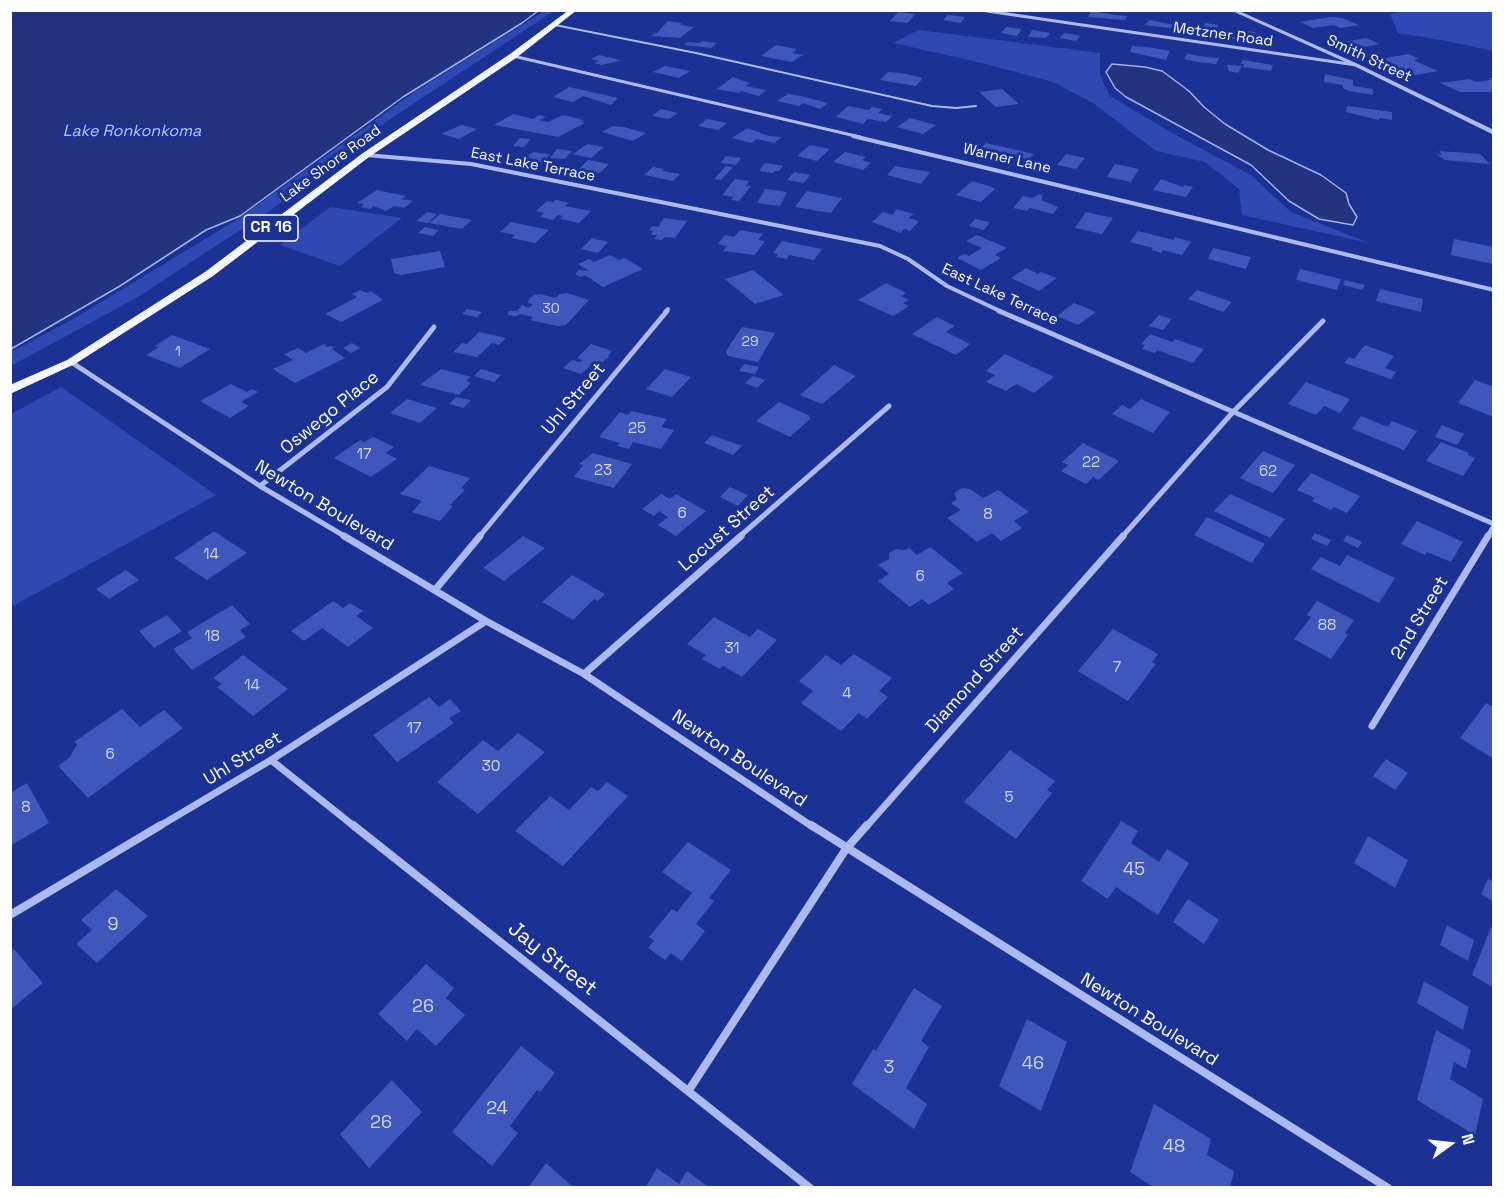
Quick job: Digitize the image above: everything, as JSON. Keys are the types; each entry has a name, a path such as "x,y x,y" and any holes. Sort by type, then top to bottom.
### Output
{"main road":[{"name":"Lake Shore Road","path":"10,390 71,362 209,274 366,155 513,56 574,10"}],"street":[{"name":"Metzner Road","path":"980,10 1356,65"},
{"name":"Smith Street","path":"1232,10 1356,65 1494,133"},
{"name":"Warner Lane","path":"513,56 1088,190 1494,290"},
{"name":"East Lake Terrace","path":"366,155 471,164 880,246 908,259 947,286 974,300 1494,525"},
{"name":"Uhl Street","path":"435,590 668,309"},
{"name":"Diamond Street","path":"689,1090 846,849 1233,412 1323,321"},
{"name":"Oswego Place","path":"260,486 387,387 434,327"},
{"name":"Newton Boulevard","path":"71,362 260,486 486,621 584,674 846,849 1388,1188"},
{"name":"Locust Street","path":"584,674 889,406"},
{"name":"2nd Street","path":"1372,726 1494,525"},
{"name":"Uhl Street","path":"10,915 272,760 486,621"},
{"name":"Jay Street","path":"272,760 810,1188"}],"lane":[{"path":"555,25 696,53 932,106 956,108 976,106"}],"shaded area":[{"path":"546,10 554,11 386,122 271,210 138,297 11,366 11,352 73,319 238,219 416,91"},
{"path":"1406,11 1493,11 1493,51 1398,33 1390,14"},
{"path":"918,30 1100,53 1100,75 1110,96 1174,134 1251,175 1291,212 1369,243 1242,215 1239,189 1205,162 1156,151 1093,103 1053,82 893,43"},
{"path":"330,207 402,218 340,266 280,245"},
{"path":"61,387 216,495 11,607 11,414"}],"water":[{"name":"Lake Ronkonkoma","path":"11,10 538,11 403,97 240,216 206,230 120,286 11,349"},
{"path":"1112,64 1162,71 1189,91 1225,124 1268,150 1321,175 1346,193 1349,204 1357,217 1353,225 1319,219 1289,201 1251,165 1126,97 1115,88 1106,72"}],"building":[{"path":"1091,11 1127,16 1125,20 1088,17"},
{"path":"898,12 915,14 908,23 890,21"},
{"path":"948,15 965,17 961,23 943,20"},
{"path":"1330,17 1342,18 1359,25 1313,28 1300,22"},
{"path":"1150,20 1174,25 1176,21 1190,26 1188,30 1144,25"},
{"path":"668,21 694,27 680,38 650,36 657,33"},
{"path":"1205,23 1218,25 1215,34 1195,32 1198,25 1204,26"},
{"path":"1006,27 1022,29 1017,36 1001,33"},
{"path":"1032,30 1050,33 1046,38 1028,37"},
{"path":"1235,31 1255,32 1259,35 1258,41 1232,39"},
{"path":"1064,33 1080,36 1076,41 1060,38"},
{"path":"1366,38 1380,44 1358,48 1344,42"},
{"path":"688,42 717,43 711,48 684,45"},
{"path":"776,45 797,49 792,53 803,55 792,62 761,56"},
{"path":"1132,46 1170,51 1166,60 1130,52"},
{"path":"1187,54 1219,58 1216,64 1197,62 1184,59"},
{"path":"1409,54 1419,59 1413,60 1438,71 1415,75 1380,59"},
{"path":"599,55 620,60 602,65 594,63 599,61 591,59"},
{"path":"1243,60 1273,65 1271,71 1243,67 1244,64 1241,64"},
{"path":"1227,65 1242,66 1238,73 1229,71"},
{"path":"665,66 690,71 679,78 653,72"},
{"path":"888,72 923,78 916,86 880,80"},
{"path":"1325,74 1353,80 1353,86 1373,89 1373,95 1349,91 1343,88 1343,85 1324,82"},
{"path":"733,77 750,83 745,86 766,90 759,96 741,91 739,93 717,89"},
{"path":"1489,78 1494,78 1494,92 1460,92 1440,83 1470,79 1475,82 1491,80"},
{"path":"569,87 618,98 611,105 583,96 573,102 553,97"},
{"path":"1002,89 1019,104 996,107 979,92"},
{"path":"788,94 828,103 820,109 803,103 799,106 777,101"},
{"path":"848,106 869,110 872,107 882,109 878,113 892,116 886,122 868,119 863,124 836,117"},
{"path":"1347,106 1392,112 1392,120 1379,118 1379,120 1346,112"},
{"path":"661,109 678,113 669,119 652,116"},
{"path":"513,114 533,119 539,115 546,117 539,120 548,122 563,115 584,120 581,122 585,123 558,137 494,125"},
{"path":"910,118 936,125 923,134 897,127"},
{"path":"707,119 727,123 718,130 698,126"},
{"path":"461,125 477,129 459,139 441,134"},
{"path":"613,126 646,133 633,141 602,132"},
{"path":"747,128 769,136 782,137 774,143 757,139 751,143 732,138"},
{"path":"520,138 531,139 524,147 513,146"},
{"path":"986,143 1034,154 1028,160 1004,152 991,154 980,149"},
{"path":"587,144 604,147 591,158 573,154"},
{"path":"810,145 830,149 817,161 797,156"},
{"path":"557,149 572,151 565,159 550,158"},
{"path":"1439,151 1480,154 1490,164 1445,160 1436,154 1442,155"},
{"path":"533,152 550,155 539,164 521,161"},
{"path":"845,152 866,157 862,160 871,163 863,170 833,162"},
{"path":"1066,154 1085,158 1076,169 1057,165"},
{"path":"726,156 741,158 736,165 721,163"},
{"path":"588,160 609,164 600,173 578,170"},
{"path":"765,163 783,166 779,171 773,173 759,171"},
{"path":"1115,164 1139,169 1131,182 1107,177"},
{"path":"726,166 733,167 721,180 714,179"},
{"path":"895,166 930,172 921,184 887,175"},
{"path":"653,167 680,174 673,181 644,175"},
{"path":"794,172 810,175 804,183 787,180"},
{"path":"735,179 749,181 746,186 751,186 739,201 731,200 734,197 722,195"},
{"path":"1161,179 1183,187 1184,185 1193,187 1186,197 1153,190"},
{"path":"972,181 995,189 981,202 956,195"},
{"path":"765,189 787,192 780,206 757,203"},
{"path":"377,190 406,196 401,199 413,201 404,208 394,206 386,211 374,206 370,209 361,207 364,204 357,203"},
{"path":"807,191 842,198 831,213 795,207"},
{"path":"1043,195 1041,200 1058,207 1053,214 1030,208 1027,211 1013,208 1023,196 1032,198"},
{"path":"556,200 569,203 565,206 591,211 579,223 561,219 563,216 558,215 553,220 540,217 544,213 536,211 547,201"},
{"path":"896,209 914,214 908,218 919,221 910,231 904,229 901,233 872,222 883,212 893,215"},
{"path":"427,212 437,214 428,223 416,221"},
{"path":"1086,212 1113,218 1102,234 1075,228"},
{"path":"440,214 472,220 462,229 429,223"},
{"path":"664,218 687,221 675,238 654,239 657,235 651,235 653,231 649,230 652,226 658,227"},
{"path":"975,219 990,222 984,230 969,226"},
{"path":"511,222 549,230 535,243 511,238 515,235 500,232"},
{"path":"425,227 439,230 433,236 418,233"},
{"path":"740,230 763,234 758,240 765,241 755,255 723,251 727,246 718,244 725,235 734,237"},
{"path":"1138,231 1191,242 1182,255 1163,250 1161,253 1151,250 1153,248 1130,242"},
{"path":"977,235 1007,248 995,255 1001,258 981,270 957,258 964,254 969,256 982,248 966,241"},
{"path":"592,238 608,242 598,253 581,249"},
{"path":"1454,239 1494,247 1493,264 1451,255"},
{"path":"782,241 822,249 814,260 789,255 786,259 776,257 778,254 773,253"},
{"path":"1213,248 1251,257 1246,269 1208,259"},
{"path":"440,251 445,267 401,275 394,273 391,259"},
{"path":"610,255 619,260 625,258 643,269 603,287 585,275 581,277 575,274 579,270 589,271 578,264 589,259 594,262"},
{"path":"1026,268 1038,274 1041,272 1057,278 1039,291 1011,278"},
{"path":"1300,269 1341,279 1337,290 1296,280"},
{"path":"753,270 784,295 755,304 725,279"},
{"path":"1345,280 1365,285 1362,290 1343,285"},
{"path":"886,283 906,293 901,296 909,300 903,303 909,306 893,316 858,300"},
{"path":"1380,289 1423,299 1421,312 1376,301"},
{"path":"360,290 367,293 371,291 383,300 341,322 325,314 357,297 352,294"},
{"path":"1197,290 1232,302 1223,312 1188,299"},
{"path":"567,293 589,300 566,325 557,326 530,320 533,317 520,314 507,315 509,311 517,311 522,305 529,308 533,304 528,303 529,299 534,295 540,294 555,298"},
{"path":"1074,303 1096,312 1078,325 1057,316"},
{"path":"467,309 482,312 477,317 462,314"},
{"path":"1159,315 1172,319 1163,330 1149,326"},
{"path":"937,317 955,326 946,332 970,344 956,355 912,334"},
{"path":"742,327 775,333 758,362 728,356 726,351"},
{"path":"479,332 506,338 499,345 492,343 477,357 453,352 462,343 467,344"},
{"path":"1150,334 1172,342 1175,339 1204,349 1193,363 1157,350 1155,353 1142,349 1145,345 1141,344"},
{"path":"172,335 210,349 180,368 146,355"},
{"path":"352,343 360,348 351,353 343,348"},
{"path":"324,344 334,348 332,349 345,358 295,383 273,369 293,360 284,354 298,348 306,353"},
{"path":"591,344 612,351 608,356 610,357 599,364 594,363 581,374 563,368 572,360 580,362 583,360 577,358"},
{"path":"1365,345 1394,356 1385,368 1396,372 1391,379 1344,363 1349,357 1354,359"},
{"path":"1005,354 1054,377 1034,393 1016,384 1006,391 986,382 995,375 986,371"},
{"path":"744,364 759,367 755,374 739,371"},
{"path":"834,365 856,376 822,404 800,395"},
{"path":"441,369 471,377 466,381 471,383 459,395 420,385"},
{"path":"481,369 501,375 494,382 474,376"},
{"path":"665,369 691,377 672,397 646,389"},
{"path":"753,376 765,380 757,388 745,383"},
{"path":"1475,380 1494,387 1494,417 1458,403"},
{"path":"1306,382 1350,399 1340,413 1324,406 1316,415 1288,404"},
{"path":"231,384 247,392 252,389 258,392 241,402 249,406 230,418 200,401"},
{"path":"456,397 471,400 464,408 449,404"},
{"path":"407,399 437,408 420,423 390,413"},
{"path":"1141,399 1170,412 1153,433 1112,414 1122,405 1130,409"},
{"path":"779,402 811,418 790,437 756,421"},
{"path":"631,411 667,419 661,427 674,430 661,449 633,442 629,449 617,446 620,443 599,437 620,412 628,415"},
{"path":"1361,416 1388,427 1392,421 1417,431 1404,450 1352,429"},
{"path":"1442,425 1464,434 1457,445 1435,437"},
{"path":"712,435 742,446 733,455 704,443"},
{"path":"373,437 394,447 386,453 397,459 371,477 334,458 360,440 364,442"},
{"path":"1441,442 1469,453 1468,455 1475,458 1463,476 1426,461"},
{"path":"1083,443 1119,461 1099,480 1093,477 1086,484 1061,471 1068,465 1062,462"},
{"path":"1263,451 1295,465 1273,493 1240,478"},
{"path":"593,453 632,464 614,488 574,477 583,465 579,464"},
{"path":"429,466 470,478 461,488 465,490 450,505 453,506 440,521 412,512 422,501 400,494"},
{"path":"1311,473 1360,496 1347,513 1334,507 1331,510 1312,501 1315,498 1297,490"},
{"path":"730,487 748,495 738,506 720,497"},
{"path":"962,488 970,489 983,498 998,490 1029,512 1014,521 1022,528 1001,541 992,533 977,542 947,518 961,510 951,503 957,499 954,493"},
{"path":"661,494 670,499 676,494 706,511 676,536 658,525 668,517 659,511 654,516 642,509"},
{"path":"1230,494 1285,519 1270,538 1214,511"},
{"path":"1207,517 1265,544 1252,563 1194,535"},
{"path":"1417,521 1463,542 1451,562 1427,552 1425,555 1401,544"},
{"path":"214,531 247,553 207,580 174,558"},
{"path":"1315,533 1331,540 1327,546 1311,539"},
{"path":"1347,535 1362,542 1358,548 1343,541"},
{"path":"523,536 545,548 504,581 483,568"},
{"path":"930,547 963,573 947,583 954,589 929,605 922,599 910,607 878,581 889,574 878,565 889,559 889,553 896,549 909,548 917,555"},
{"path":"1347,555 1395,578 1379,603 1311,569 1321,557 1340,566"},
{"path":"126,570 139,580 109,599 96,589"},
{"path":"572,575 605,594 598,601 594,599 573,620 542,602"},
{"path":"333,601 343,608 350,603 363,611 356,616 373,628 348,647 322,628 304,641 291,631"},
{"path":"1317,601 1354,620 1345,633 1348,635 1331,659 1294,639 1311,617 1307,615"},
{"path":"232,605 250,624 240,630 246,637 192,670 173,649 192,638 187,632"},
{"path":"167,615 182,631 154,648 139,631"},
{"path":"714,617 750,637 758,629 777,640 742,677 723,666 720,669 702,659 706,655 687,644"},
{"path":"1113,629 1158,654 1152,662 1156,664 1128,701 1078,671"},
{"path":"854,654 892,678 879,691 888,697 867,719 859,713 841,731 801,703 813,691 799,681 826,655 841,665"},
{"path":"243,655 288,689 253,716 217,687 222,684 213,678"},
{"path":"429,697 439,707 450,699 461,711 449,718 454,723 397,762 373,735"},
{"path":"1486,703 1494,707 1494,759 1460,738"},
{"path":"122,709 140,727 164,710 183,728 88,798 58,766 70,757 77,744 74,742"},
{"path":"518,733 545,752 478,814 437,782 483,740 498,751"},
{"path":"1010,750 1055,781 1047,790 1052,793 1016,839 964,802"},
{"path":"1386,759 1408,773 1395,790 1373,776"},
{"path":"607,782 628,796 563,866 515,831 550,796 569,810 591,787 598,791"},
{"path":"27,783 49,823 10,846 10,793"},
{"path":"1121,821 1138,831 1131,843 1159,862 1167,849 1189,863 1158,915 1116,887 1108,899 1081,881"},
{"path":"1368,836 1408,860 1395,888 1354,863"},
{"path":"688,842 731,870 709,898 714,901 696,924 705,931 682,961 671,953 665,960 648,948 654,941 649,937 672,909 677,912 692,893 662,872"},
{"path":"1488,879 1494,882 1494,902 1481,894"},
{"path":"116,889 148,916 97,963 76,944 92,930 81,920"},
{"path":"1188,899 1219,920 1204,944 1173,922"},
{"path":"1447,925 1474,940 1468,961 1440,945"},
{"path":"1491,927 1494,929 1494,988 1472,975"},
{"path":"14,949 43,983 10,1010 10,951"},
{"path":"426,964 454,988 446,998 465,1015 436,1046 417,1029 407,1041 378,1014"},
{"path":"1424,981 1469,1007 1463,1030 1417,1003"},
{"path":"914,988 942,1006 921,1041 929,1047 906,1088 927,1104 914,1129 852,1084 873,1049 876,1051"},
{"path":"1027,1019 1067,1042 1041,1111 999,1086"},
{"path":"1436,1030 1471,1050 1466,1069 1454,1062 1450,1079 1483,1099 1475,1135 1417,1100"},
{"path":"521,1046 555,1073 540,1092 537,1090 510,1126 518,1133 492,1166 452,1132"},
{"path":"392,1080 422,1112 369,1168 340,1134"},
{"path":"1154,1104 1211,1139 1207,1155 1234,1171 1230,1188 1155,1188 1130,1172"},
{"path":"546,1163 574,1188 528,1188"},
{"path":"657,1168 679,1184 687,1171 710,1188 645,1188"}]}
